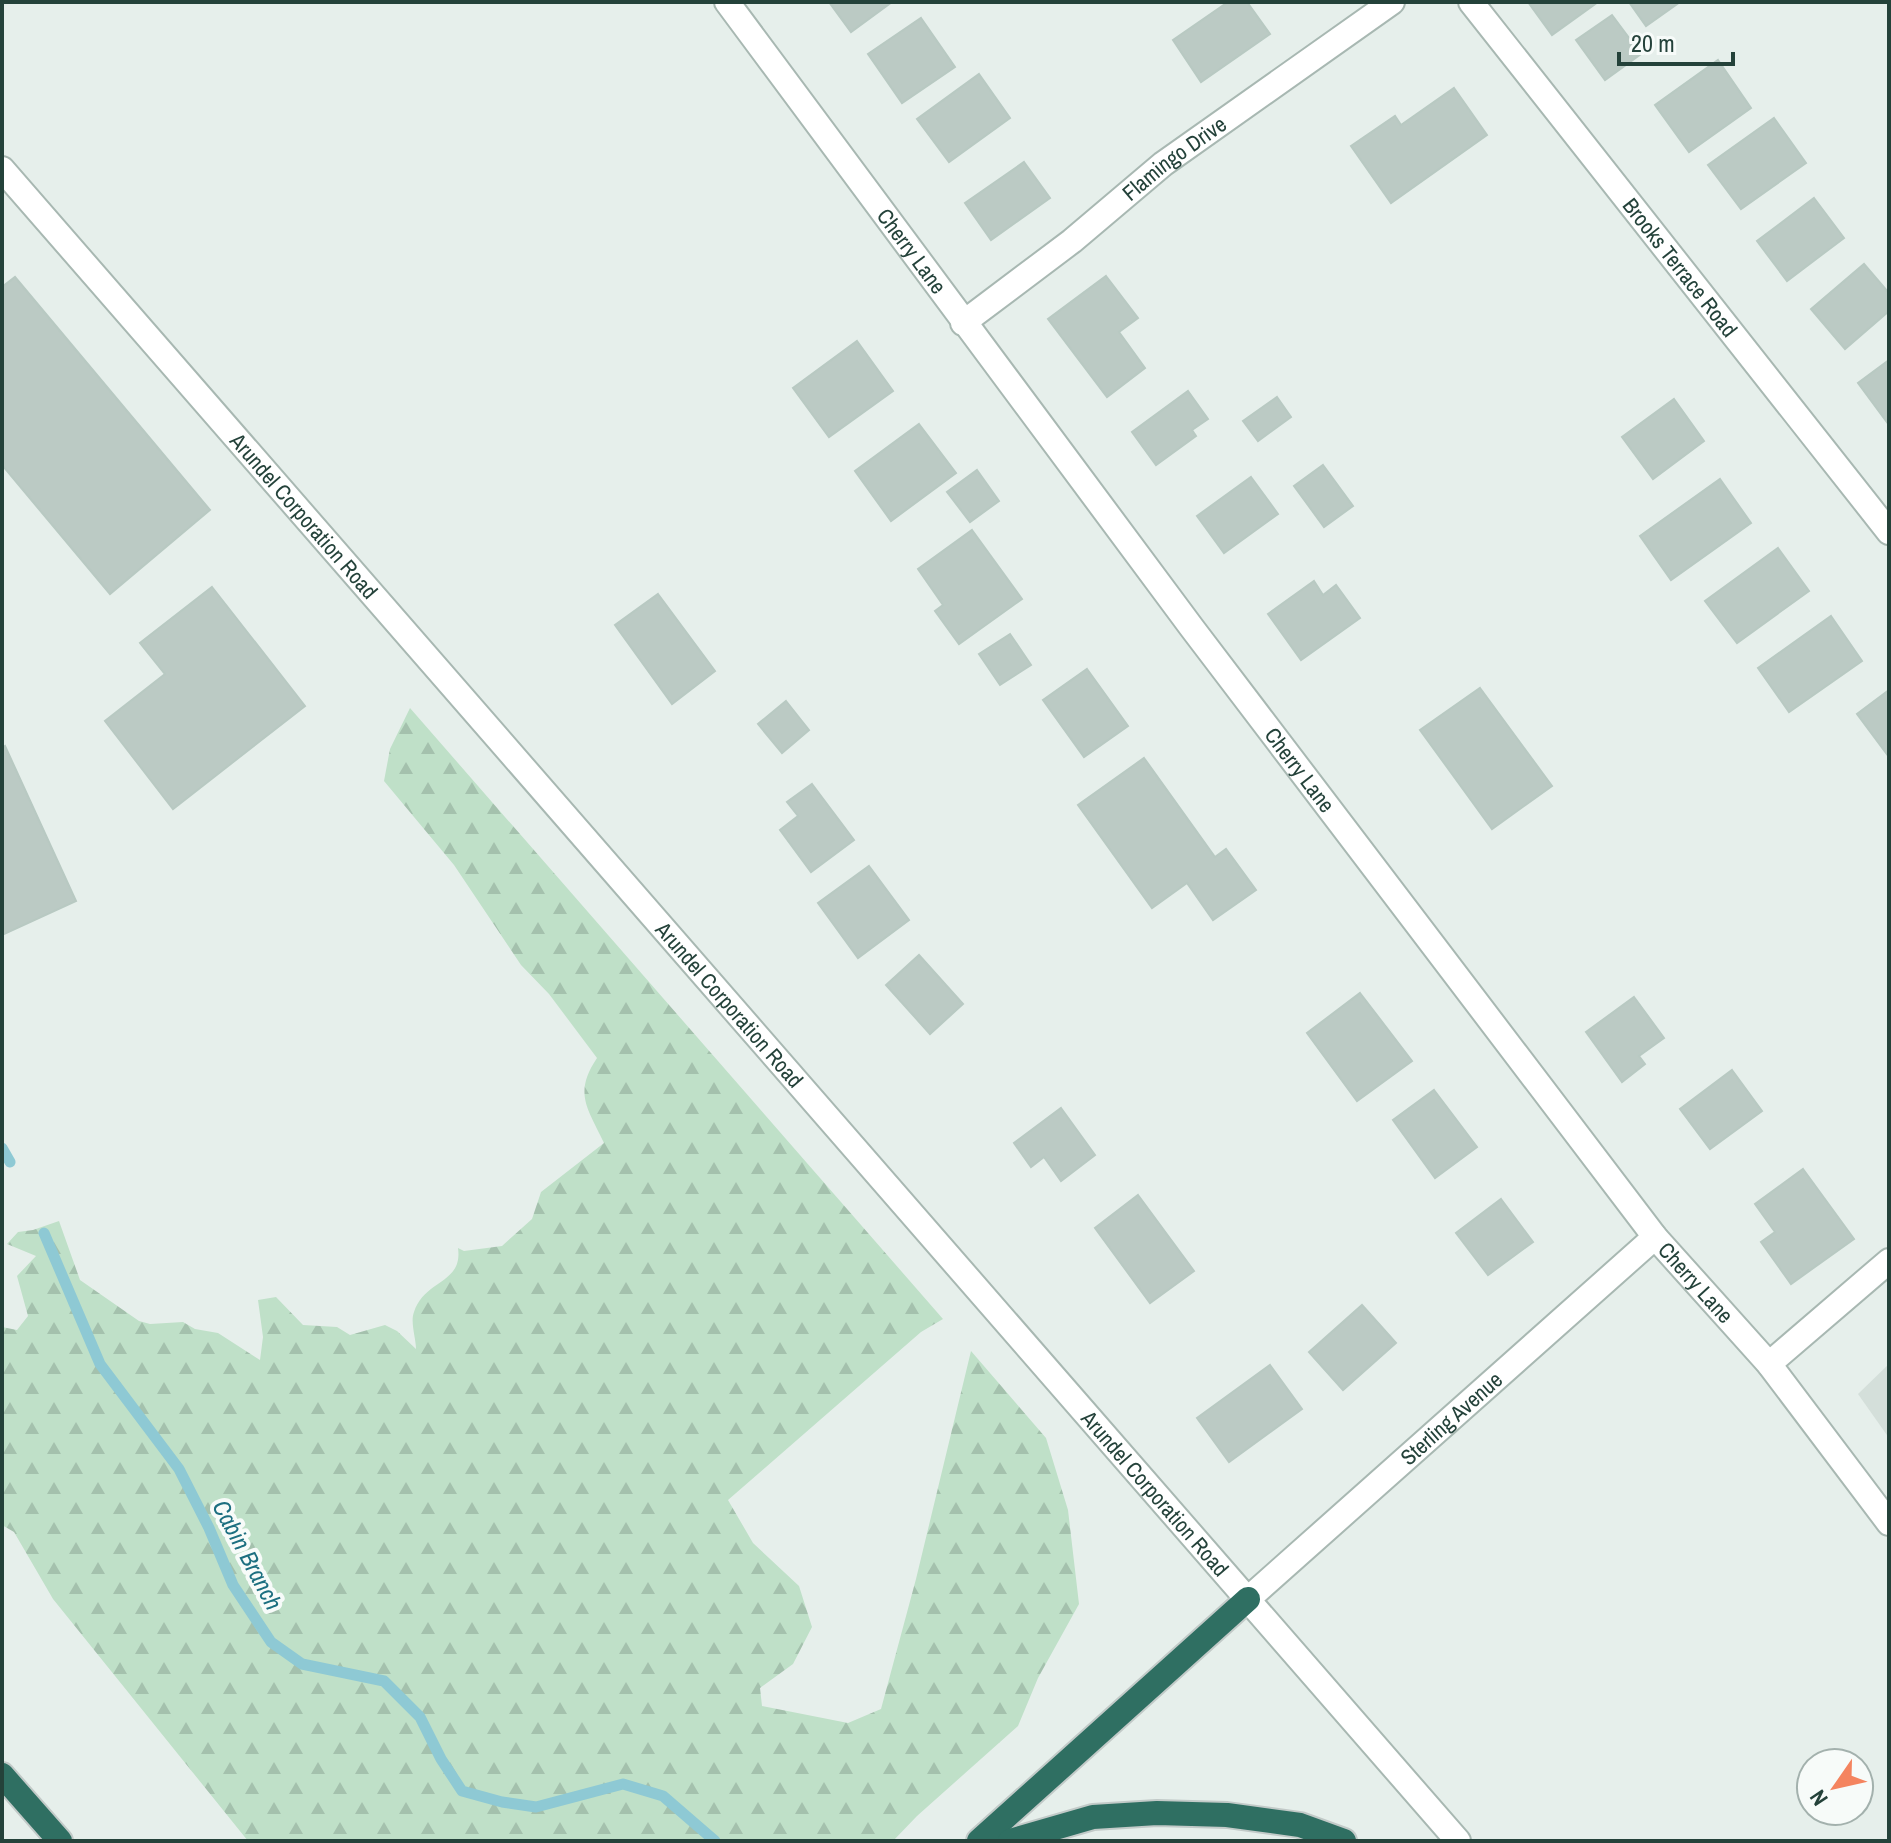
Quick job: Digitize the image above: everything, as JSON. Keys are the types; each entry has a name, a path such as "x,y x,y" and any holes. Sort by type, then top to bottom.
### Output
{"highway":[{"path":"979,1841 1248,1599"},
{"path":"2,1775 60,1841"},
{"path":"1010,1841 1093,1817 1157,1813 1227,1815 1300,1825 1344,1841"}],"street":[{"name":"Cherry Lane","path":"727,2 963,323 1655,1237 1769,1364 1889,1523"},
{"name":"Flamingo Drive","path":"963,323 1072,241 1163,164 1392,2"},
{"name":"Brooks Terrace Road","path":"1471,2 1889,532"},
{"name":"Arundel Corporation Road","path":"2,169 1458,1841"},
{"name":"Sterling Avenue","path":"1248,1599 1655,1237"},
{"path":"1769,1364 1889,1261"}],"shaded area":[{"path":"1889,1364 1889,1438 1858,1394"}],"green space":[{"path":"410,708 943,1319 921,1332 728,1500 753,1543 799,1586 812,1627 793,1664 760,1688 762,1706 848,1723 881,1709 971,1351 1046,1438 1068,1510 1079,1604 1038,1678 1018,1726 893,1841 248,1841 53,1599 14,1532 2,1525 2,1327 17,1330 28,1316 17,1276 36,1256 7,1244 18,1232 59,1221 80,1280 139,1321 150,1324 183,1322 195,1329 218,1333 260,1360 263,1337 258,1300 276,1297 303,1325 337,1327 350,1335 385,1325 397,1331 416,1349 414,1312 426,1293 455,1269 458,1248 464,1251 502,1246 532,1219 541,1192 604,1143 588,1110 584,1091 597,1058 549,994 521,965 454,865 384,781 390,749"}],"building":[{"path":"829,2 892,2 851,32"},
{"path":"1228,2 1247,2 1270,34 1201,82 1173,40"},
{"path":"1528,2 1598,2 1552,35"},
{"path":"1629,2 1680,2 1646,26"},
{"path":"1612,15 1641,54 1605,80 1576,40"},
{"path":"921,18 955,67 902,103 868,54"},
{"path":"1718,60 1751,108 1689,152 1655,105"},
{"path":"979,74 1010,118 949,162 917,119"},
{"path":"1454,88 1487,135 1391,203 1351,146 1395,116 1401,125"},
{"path":"1774,118 1806,163 1741,209 1708,165"},
{"path":"1024,162 1050,198 991,240 965,203"},
{"path":"1814,198 1844,238 1787,281 1757,241"},
{"path":"1864,264 1889,293 1889,311 1845,349 1811,309"},
{"path":"1106,276 1138,318 1119,332 1145,368 1107,397 1048,319"},
{"path":"15,277 210,510 110,594 2,465 2,287"},
{"path":"857,341 893,391 829,437 793,388"},
{"path":"1889,360 1889,425 1858,383"},
{"path":"1188,391 1208,419 1192,430 1196,436 1156,465 1132,432"},
{"path":"1277,397 1291,417 1258,441 1243,421"},
{"path":"1674,399 1704,441 1653,479 1622,437"},
{"path":"919,424 956,473 891,521 855,471"},
{"path":"1323,465 1353,506 1324,527 1294,486"},
{"path":"977,470 999,501 970,522 947,492"},
{"path":"1251,477 1278,514 1224,553 1197,516"},
{"path":"1720,479 1751,523 1671,580 1640,536"},
{"path":"972,530 1022,599 959,644 935,611 943,605 918,569"},
{"path":"1778,548 1809,591 1737,643 1705,601"},
{"path":"1314,581 1323,595 1336,585 1360,618 1301,660 1268,614"},
{"path":"212,587 305,706 173,809 105,721 165,674 140,643"},
{"path":"658,594 715,671 672,704 615,625"},
{"path":"1831,616 1862,661 1789,712 1758,668"},
{"path":"1010,634 1031,665 1000,685 979,654"},
{"path":"1087,669 1128,726 1084,757 1043,700"},
{"path":"1480,688 1552,786 1492,829 1420,730"},
{"path":"1889,690 1889,757 1857,714"},
{"path":"786,701 809,730 782,753 758,724"},
{"path":"5,746 76,901 2,935 2,748"},
{"path":"1144,758 1215,857 1226,849 1256,890 1213,920 1187,883 1152,908 1078,805"},
{"path":"812,784 854,840 811,872 780,830 798,816 787,802"},
{"path":"869,866 909,920 858,958 818,903"},
{"path":"919,955 963,1004 930,1034 886,985"},
{"path":"1360,993 1412,1061 1357,1101 1307,1033"},
{"path":"1634,997 1664,1038 1639,1056 1645,1064 1622,1082 1586,1032"},
{"path":"1732,1070 1762,1111 1710,1149 1680,1109"},
{"path":"1434,1090 1477,1147 1435,1178 1393,1120"},
{"path":"1061,1108 1095,1155 1061,1181 1044,1157 1031,1167 1014,1143"},
{"path":"1803,1169 1854,1239 1791,1284 1761,1242 1775,1232 1755,1204"},
{"path":"1138,1195 1194,1271 1150,1303 1095,1228"},
{"path":"1501,1199 1533,1242 1488,1275 1456,1233"},
{"path":"1362,1305 1396,1343 1343,1390 1309,1352"},
{"path":"1270,1365 1302,1409 1229,1462 1197,1418"}],"waterway":[{"name":"Cabin Branch","path":"2,1148 10,1162"},
{"name":"Cabin Branch","path":"44,1233 100,1364 179,1469 233,1585 271,1642 302,1664 384,1681 420,1717 441,1759 462,1791 536,1807 623,1784 663,1796 715,1841"}]}
